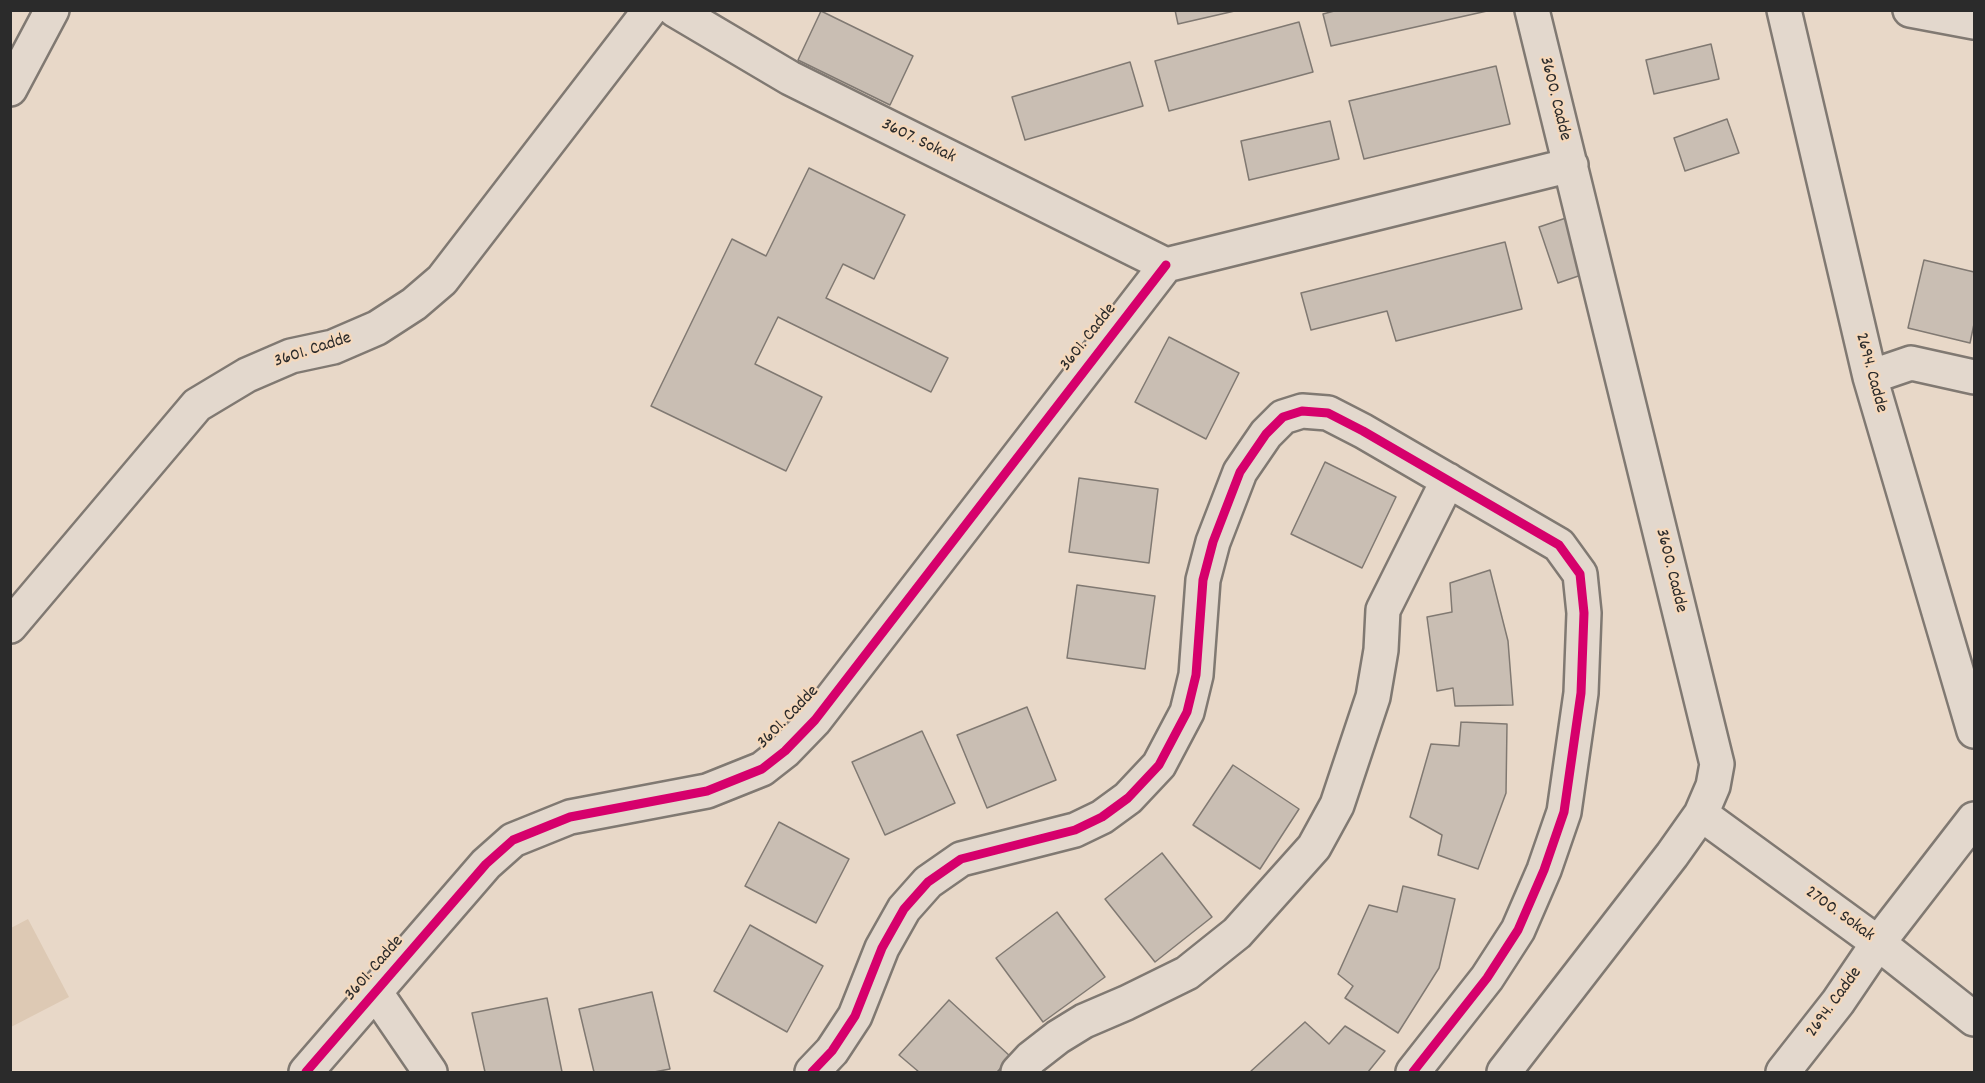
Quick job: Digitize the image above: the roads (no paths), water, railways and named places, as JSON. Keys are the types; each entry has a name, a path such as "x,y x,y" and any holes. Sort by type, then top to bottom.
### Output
{"street":[{"path":"10,89 52,10"},
{"name":"3601. Cadde","path":"10,626 196,405 247,375 291,356 333,347 377,328 414,304 442,280 650,10"},
{"name":"3607. Sokak","path":"675,10 790,78 1166,265"},
{"name":"3600. Cadde","path":"1504,1072 1672,855 1701,814 1713,786 1716,764 1532,10"},
{"name":"2694. Cadde","path":"1784,10 1869,377 1974,731"},
{"path":"1910,10 1974,22"},
{"path":"1166,265 1571,165"},
{"name":"3601. Cadde","path":"306,1072 486,864 513,840 570,818 707,791 762,769 785,752 815,720 1166,265"},
{"path":"1869,377 1911,363 1974,377"},
{"path":"812,1072 832,1052 855,1016 882,948 904,909 928,882 961,859 1074,830 1102,818 1128,798 1160,765 1187,712 1196,675 1203,580 1213,542 1240,472 1266,434 1283,417 1302,411 1328,413 1449,480 1559,545 1580,574 1584,613 1581,693 1564,812 1518,930 1487,978 1413,1072"},
{"path":"1018,1072 1031,1058 1058,1037 1084,1022 1187,973 1237,933 1314,846 1337,805 1373,697 1381,650 1383,610 1449,480"},
{"name":"2700. Sokak","path":"1701,814 1878,944 1974,1019"},
{"name":"2694. Cadde","path":"1783,1072 1974,819"},
{"path":"376,993 429,1072"}]}
